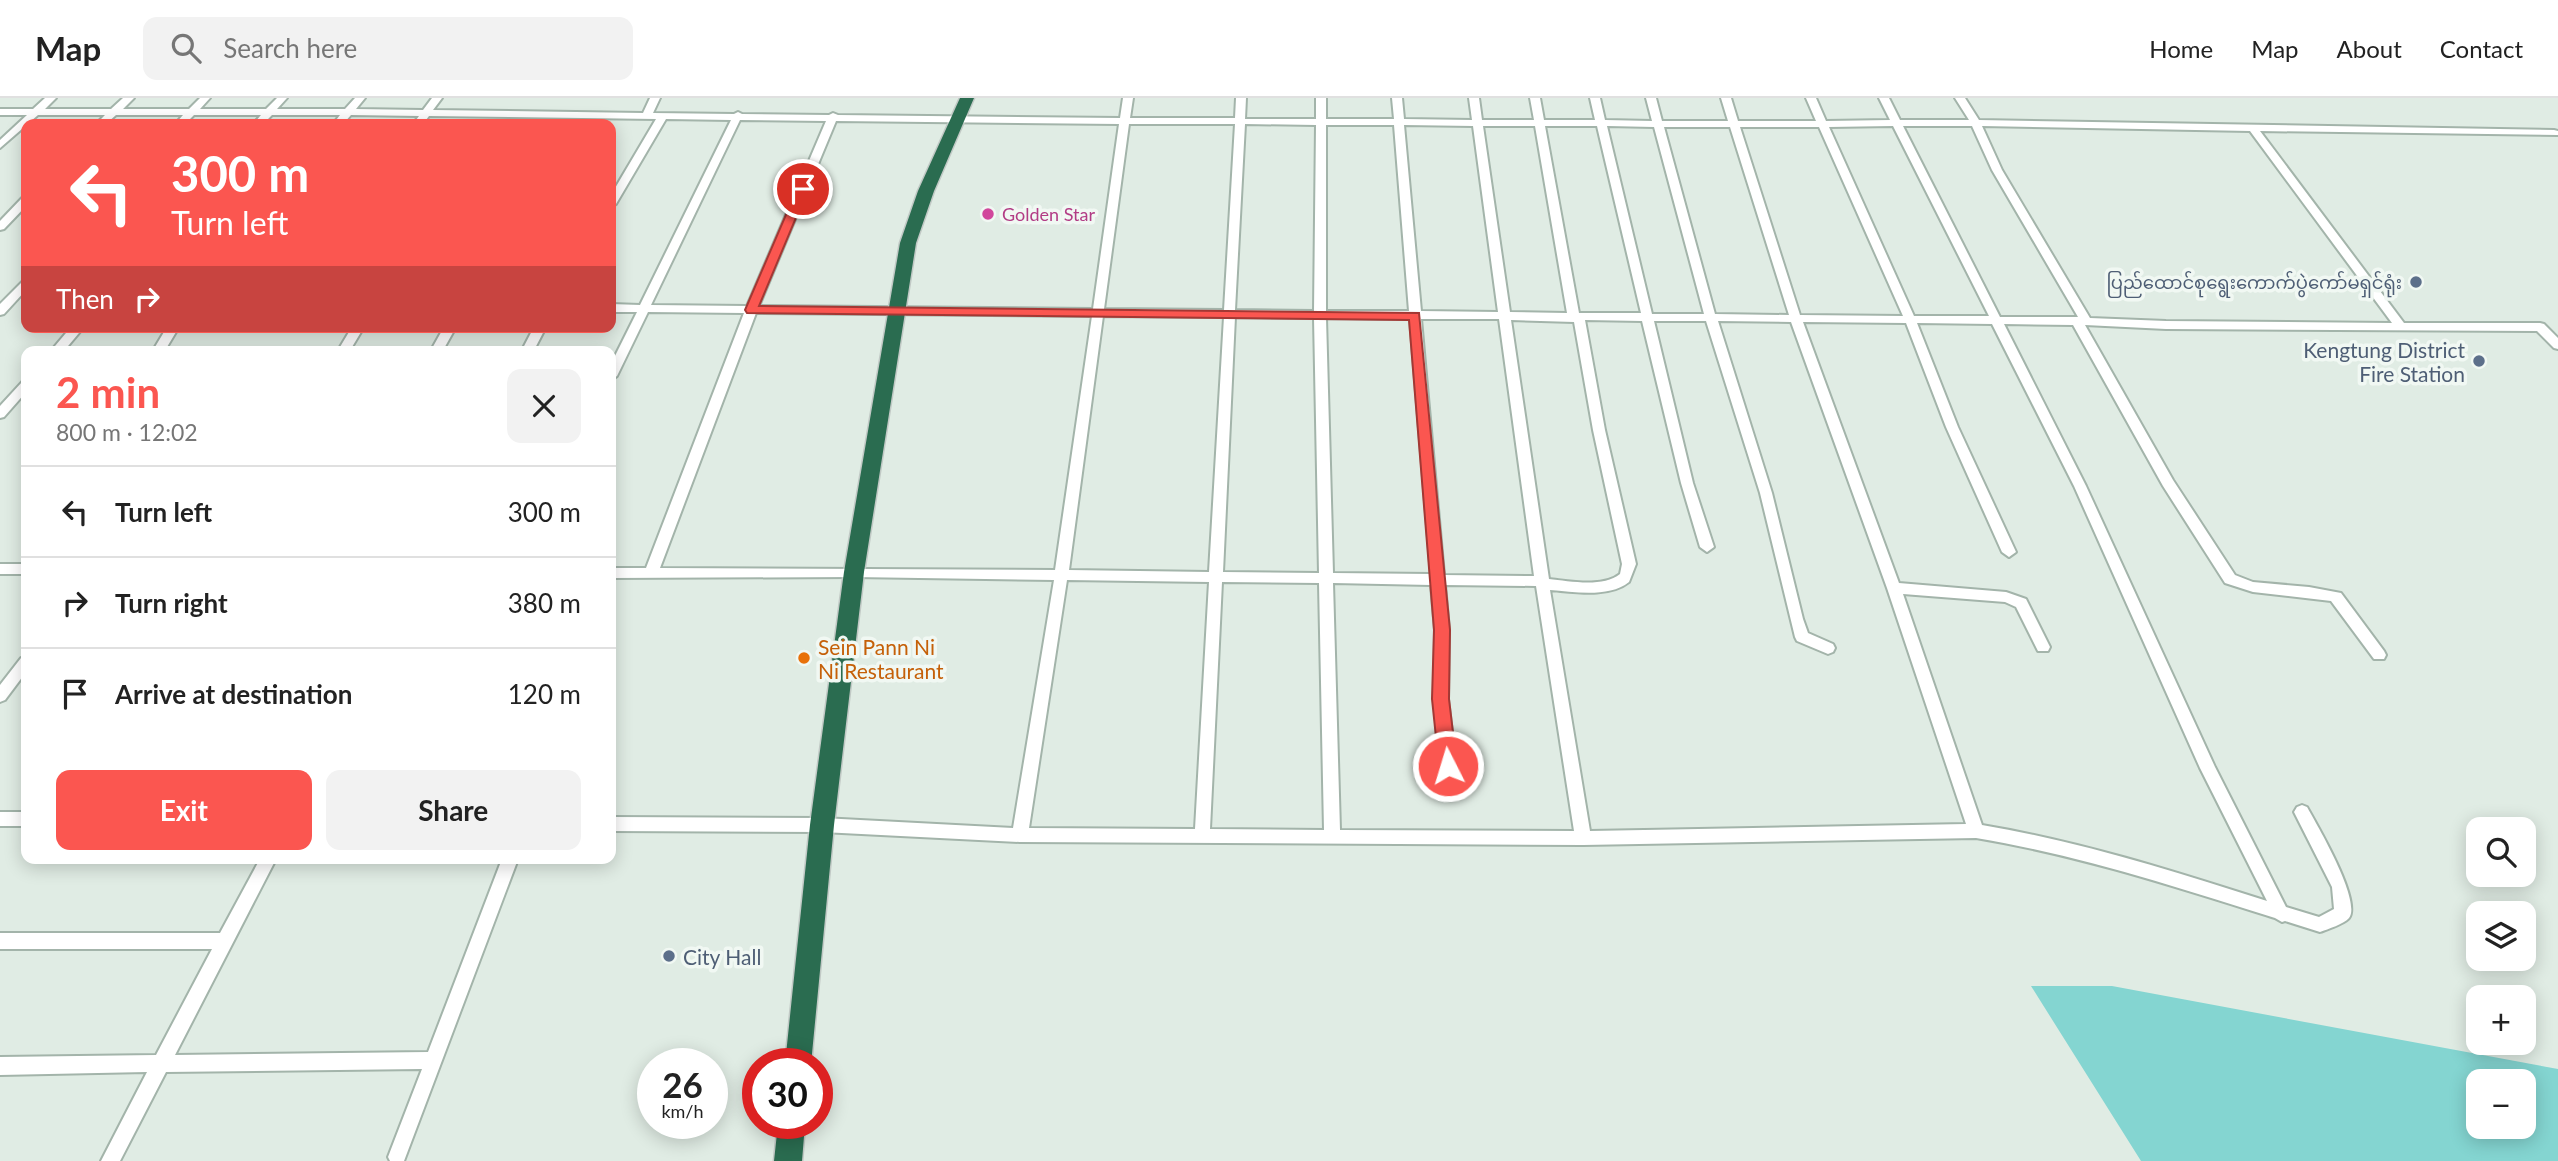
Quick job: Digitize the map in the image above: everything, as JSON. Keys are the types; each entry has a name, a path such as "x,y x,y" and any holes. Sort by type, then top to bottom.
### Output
{"highway":[{"path":"800,1048 822,825 854,572 908,243 967,98"},
{"path":"788,1161 790,1139"}],"street":[{"path":"28,119 51,98"},
{"path":"106,119 129,98"},
{"path":"185,119 205,98"},
{"path":"263,119 282,98"},
{"path":"342,119 360,98"},
{"path":"422,119 437,98"},
{"path":"647,115 654,98"},
{"path":"1020,835 1061,576 1128,98"},
{"path":"1202,835 1241,98"},
{"path":"1321,98 1320,315 1332,836"},
{"path":"1397,98 1442,630 1441,699 1448,766"},
{"path":"1474,98 1543,583 1583,838"},
{"path":"616,573 854,572 1216,579 1324,578 1611,586 1622,582 1627,575 1629,564 1599,430 1535,98"},
{"path":"1595,98 1687,483 1707,547"},
{"path":"1651,98 1711,319 1766,494 1802,637 1828,648"},
{"path":"1726,98 1796,319 1894,588 1976,831"},
{"path":"1811,98 1910,319 1952,427 2009,552"},
{"path":"1884,98 2080,485 2208,768 2283,915"},
{"path":"1960,98 1976,123 1997,170 2162,472 2230,579 2241,586 2303,590 2336,597 2379,655"},
{"path":"0,112 505,113 1238,122 1896,125 1976,123 2554,133"},
{"path":"501,119 505,113"},
{"path":"576,119 580,114"},
{"path":"616,195 663,115"},
{"path":"616,365 738,116"},
{"path":"652,573 751,310 833,116"},
{"path":"0,145 21,126"},
{"path":"2253,128 2402,326"},
{"path":"0,227 21,205"},
{"path":"0,311 5,301 21,288"},
{"path":"616,308 2540,327 2558,345"},
{"path":"0,414 21,391"},
{"path":"0,569 21,569"},
{"path":"1894,588 2006,597 2021,603 2043,647"},
{"path":"0,696 21,669"},
{"path":"616,824 822,825 1020,835 1583,838 1976,831 2031,840 2140,868 2320,925 2343,913 2340,886 2302,812"},
{"path":"0,818 21,819"},
{"path":"110,1161 265,864"},
{"path":"397,1157 508,864"},
{"path":"0,941 225,941"},
{"path":"0,1066 433,1060"}],"water":[{"path":"2031,986 2112,986 2466,1052 2466,1055 2483,1055 2558,1069 2558,1161 2141,1161"}],"place":[{"name":"Golden Star","path":"988,214"},
{"name":"ပြည်ထောင်စုရွေးကောက်ပွဲကော်မရှင်ရုံး","path":"2416,282"},
{"name":"Kengtung District Fire Station","path":"2479,361"},
{"name":"Sein Pann Ni Ni Restaurant","path":"804,658"},
{"name":"City Hall","path":"669,956"}],"route":[{"path":"803,189 751,310 1415,316 1442,630 1441,699 1448,766"}]}
